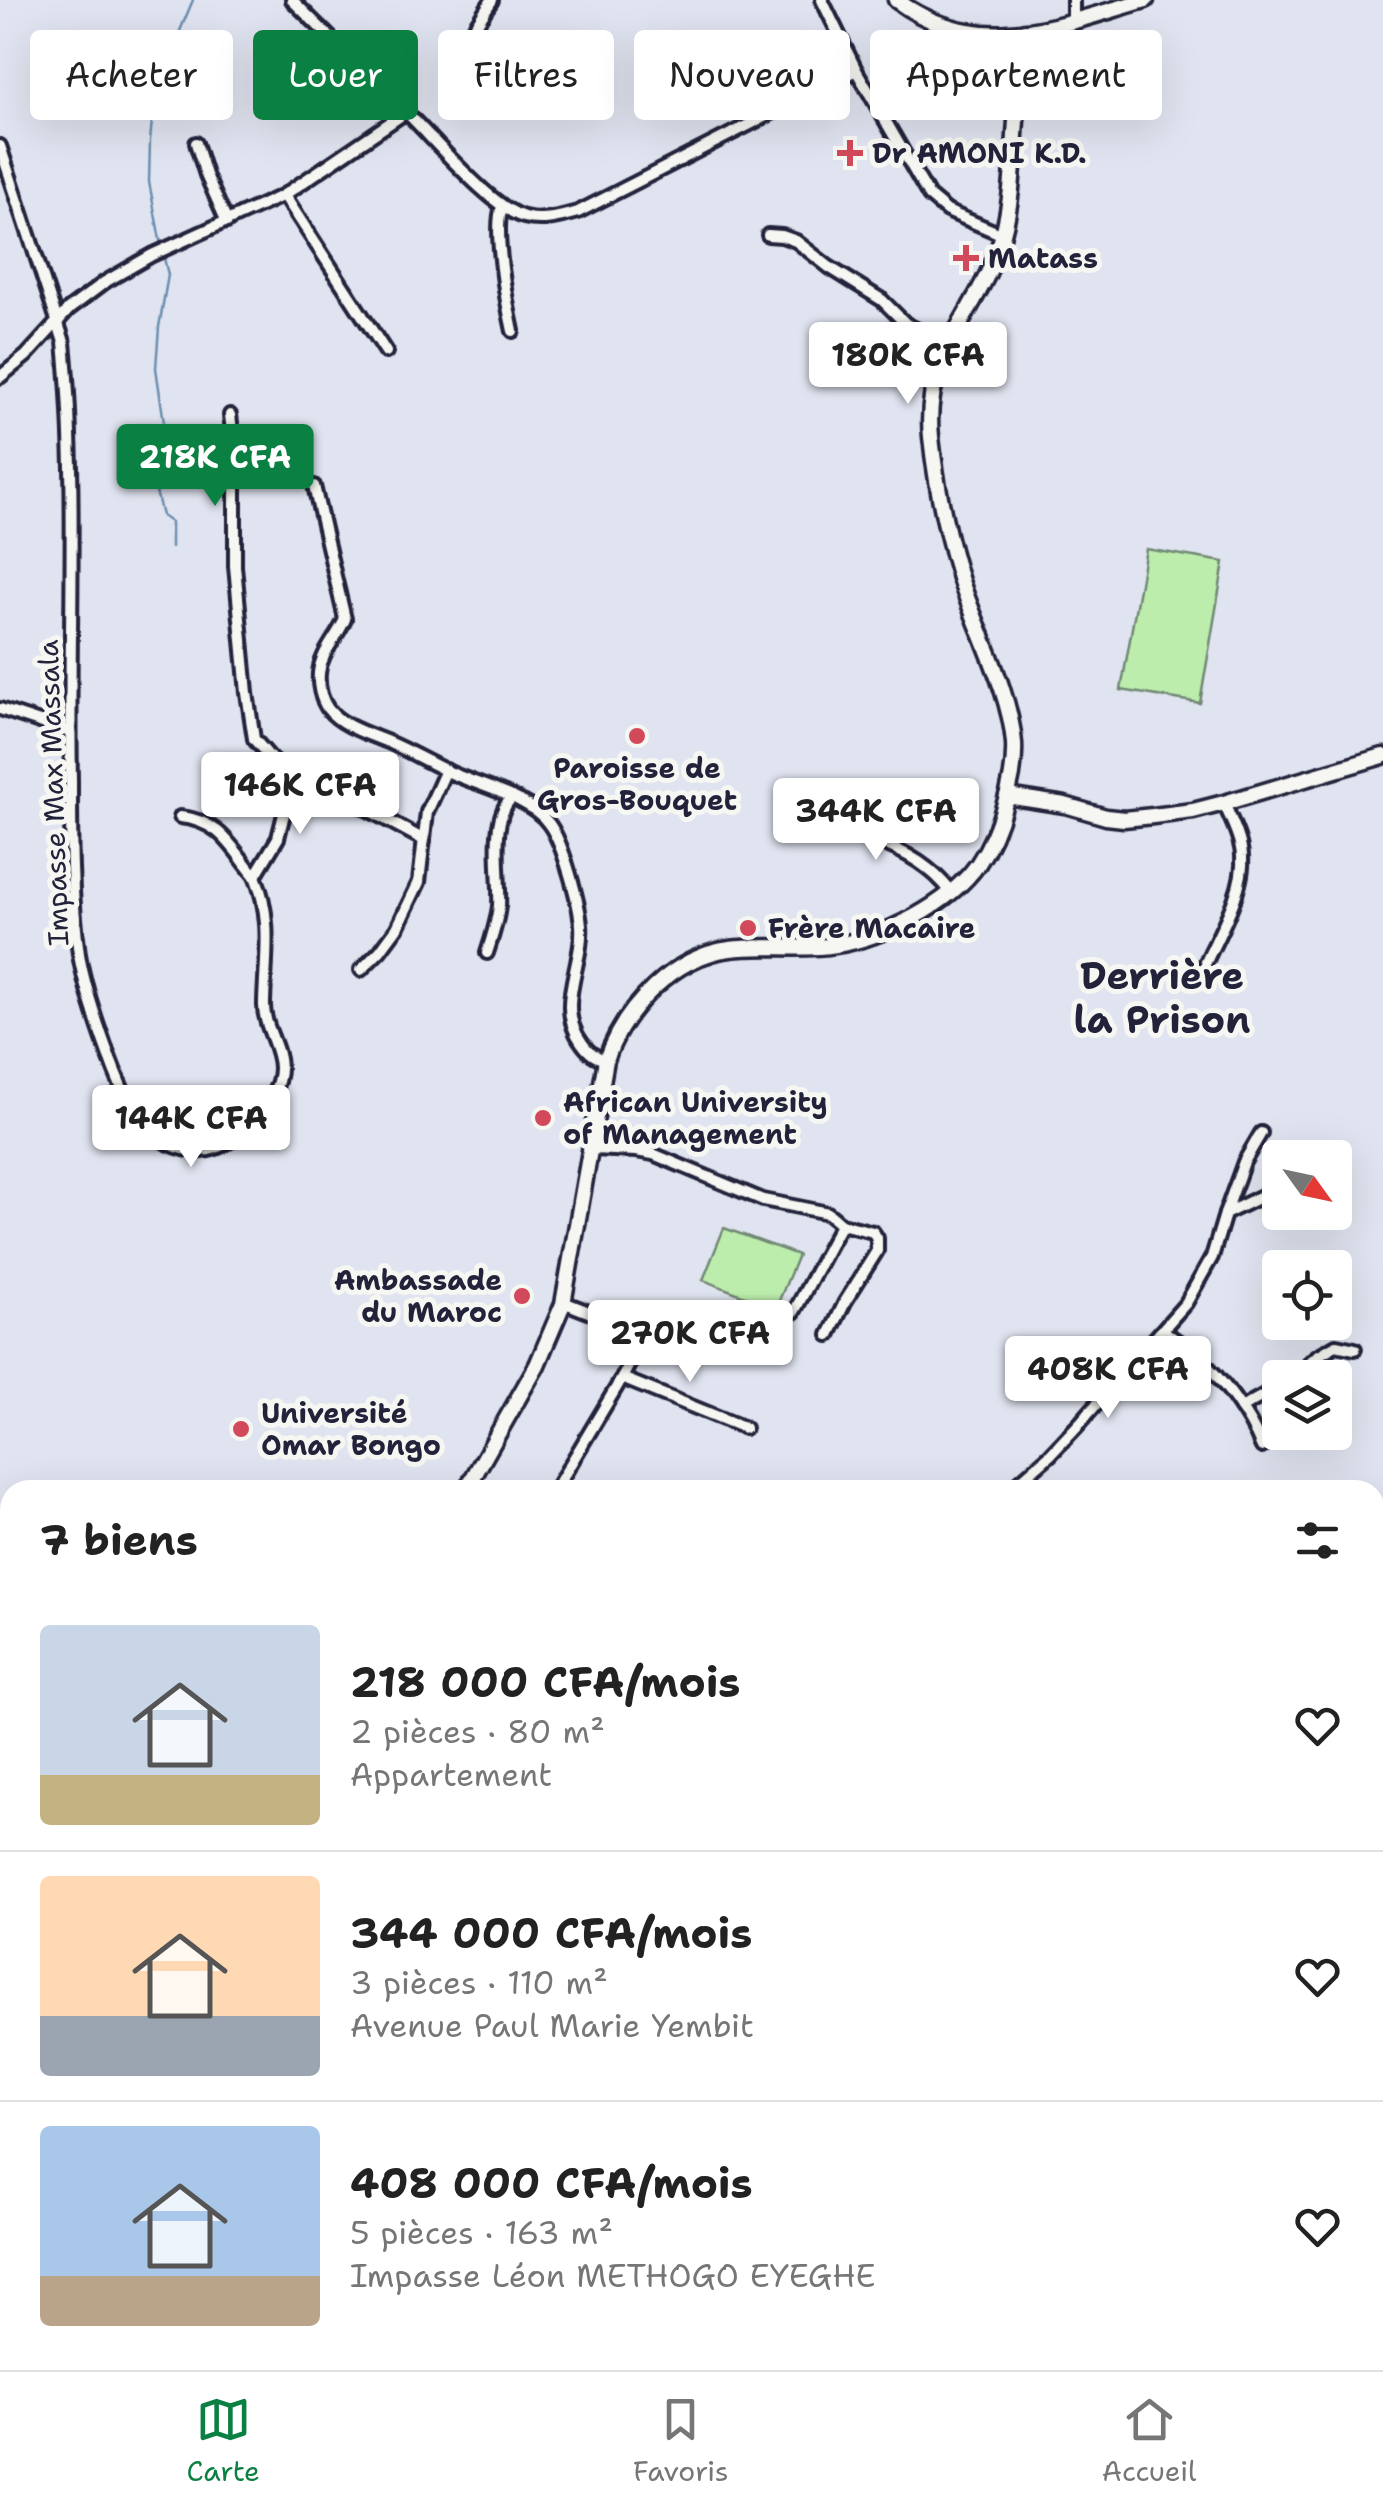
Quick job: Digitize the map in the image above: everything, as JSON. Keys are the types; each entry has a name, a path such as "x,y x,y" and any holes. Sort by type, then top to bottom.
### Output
{"main road":[{"path":"896,0 921,17 956,30"},
{"path":"1029,30 1146,0"},
{"path":"472,1480 538,1365 563,1302 606,1060 621,1026 634,1009 669,976 695,959 733,948 805,948 846,943 897,924 951,892 978,864 1000,823 1014,748 1010,717 956,565 939,490 930,424 932,389 939,365 989,272 1002,236 1018,120"},
{"path":"1007,796 1124,819 1193,811 1383,756"}],"street":[{"path":"292,0 322,30"},
{"path":"472,30 492,0"},
{"path":"822,0 856,70 929,196 947,212 1002,236"},
{"path":"1073,0 1073,20"},
{"path":"414,120 502,207 526,218 556,218 578,212 856,70"},
{"path":"0,376 26,356 86,294 128,268 284,195 394,120"},
{"path":"196,143 228,222"},
{"name":"Impasse Max Massala","path":"0,146 64,342 71,554 72,853 79,956 92,1005 126,1098 139,1121 156,1137 189,1150 213,1149 239,1136 268,1101 278,1082 279,1058 264,1012 266,912 255,876 218,830 180,817"},
{"path":"284,195 386,352"},
{"path":"502,207 499,230 513,331"},
{"path":"768,235 796,241 882,300 903,322 948,345"},
{"path":"230,416 235,454 235,566 254,739 279,766 424,840"},
{"path":"314,486 345,619 322,659 322,699 328,710 350,725 511,798 537,811 549,824 558,842 581,926 570,1015 575,1033 585,1047 593,1056 606,1060"},
{"path":"0,709 70,732"},
{"path":"361,970 388,940 413,895 422,869 427,812 446,770"},
{"path":"255,876 278,838 294,774"},
{"path":"487,953 499,905 500,821 511,798"},
{"path":"1206,962 1234,898 1243,860 1224,803"},
{"path":"804,826 826,827 890,847 935,873 951,892"},
{"path":"1021,1480 1070,1434 1172,1320 1202,1276 1244,1162 1261,1133"},
{"path":"592,1149 652,1154 754,1197 828,1213 842,1224 873,1232 878,1244 872,1260 829,1335"},
{"path":"1225,1214 1262,1197"},
{"path":"794,1312 842,1224"},
{"path":"561,1480 622,1378 638,1340 632,1329 563,1302"},
{"path":"1164,1330 1208,1366 1241,1408 1262,1447"},
{"path":"1312,1360 1336,1344 1355,1349"},
{"path":"622,1378 745,1428"},
{"path":"1241,1408 1262,1396"}],"green space":[{"path":"1146,549 1224,562 1200,703 1121,690"},
{"path":"724,1228 798,1255 776,1308 703,1280"}],"waterway":[{"path":"161,245 149,182 155,90 193,0"},
{"path":"164,258 168,275 156,368 169,457 155,487 162,516 171,522 171,547"}],"place":[{"name":"Dr AMONI K.D.","path":"850,153"},
{"name":"Matass","path":"966,258"},
{"name":"Paroisse de Gros-Bouquet","path":"637,736"},
{"name":"Frère Macaire","path":"748,928"},
{"name":"African University of Management","path":"543,1118"},
{"name":"Ambassade du Maroc","path":"522,1296"},
{"name":"Université Omar Bongo","path":"241,1429"}],"district":[{"name":"Derrière la Prison","path":"1162,997"}]}
